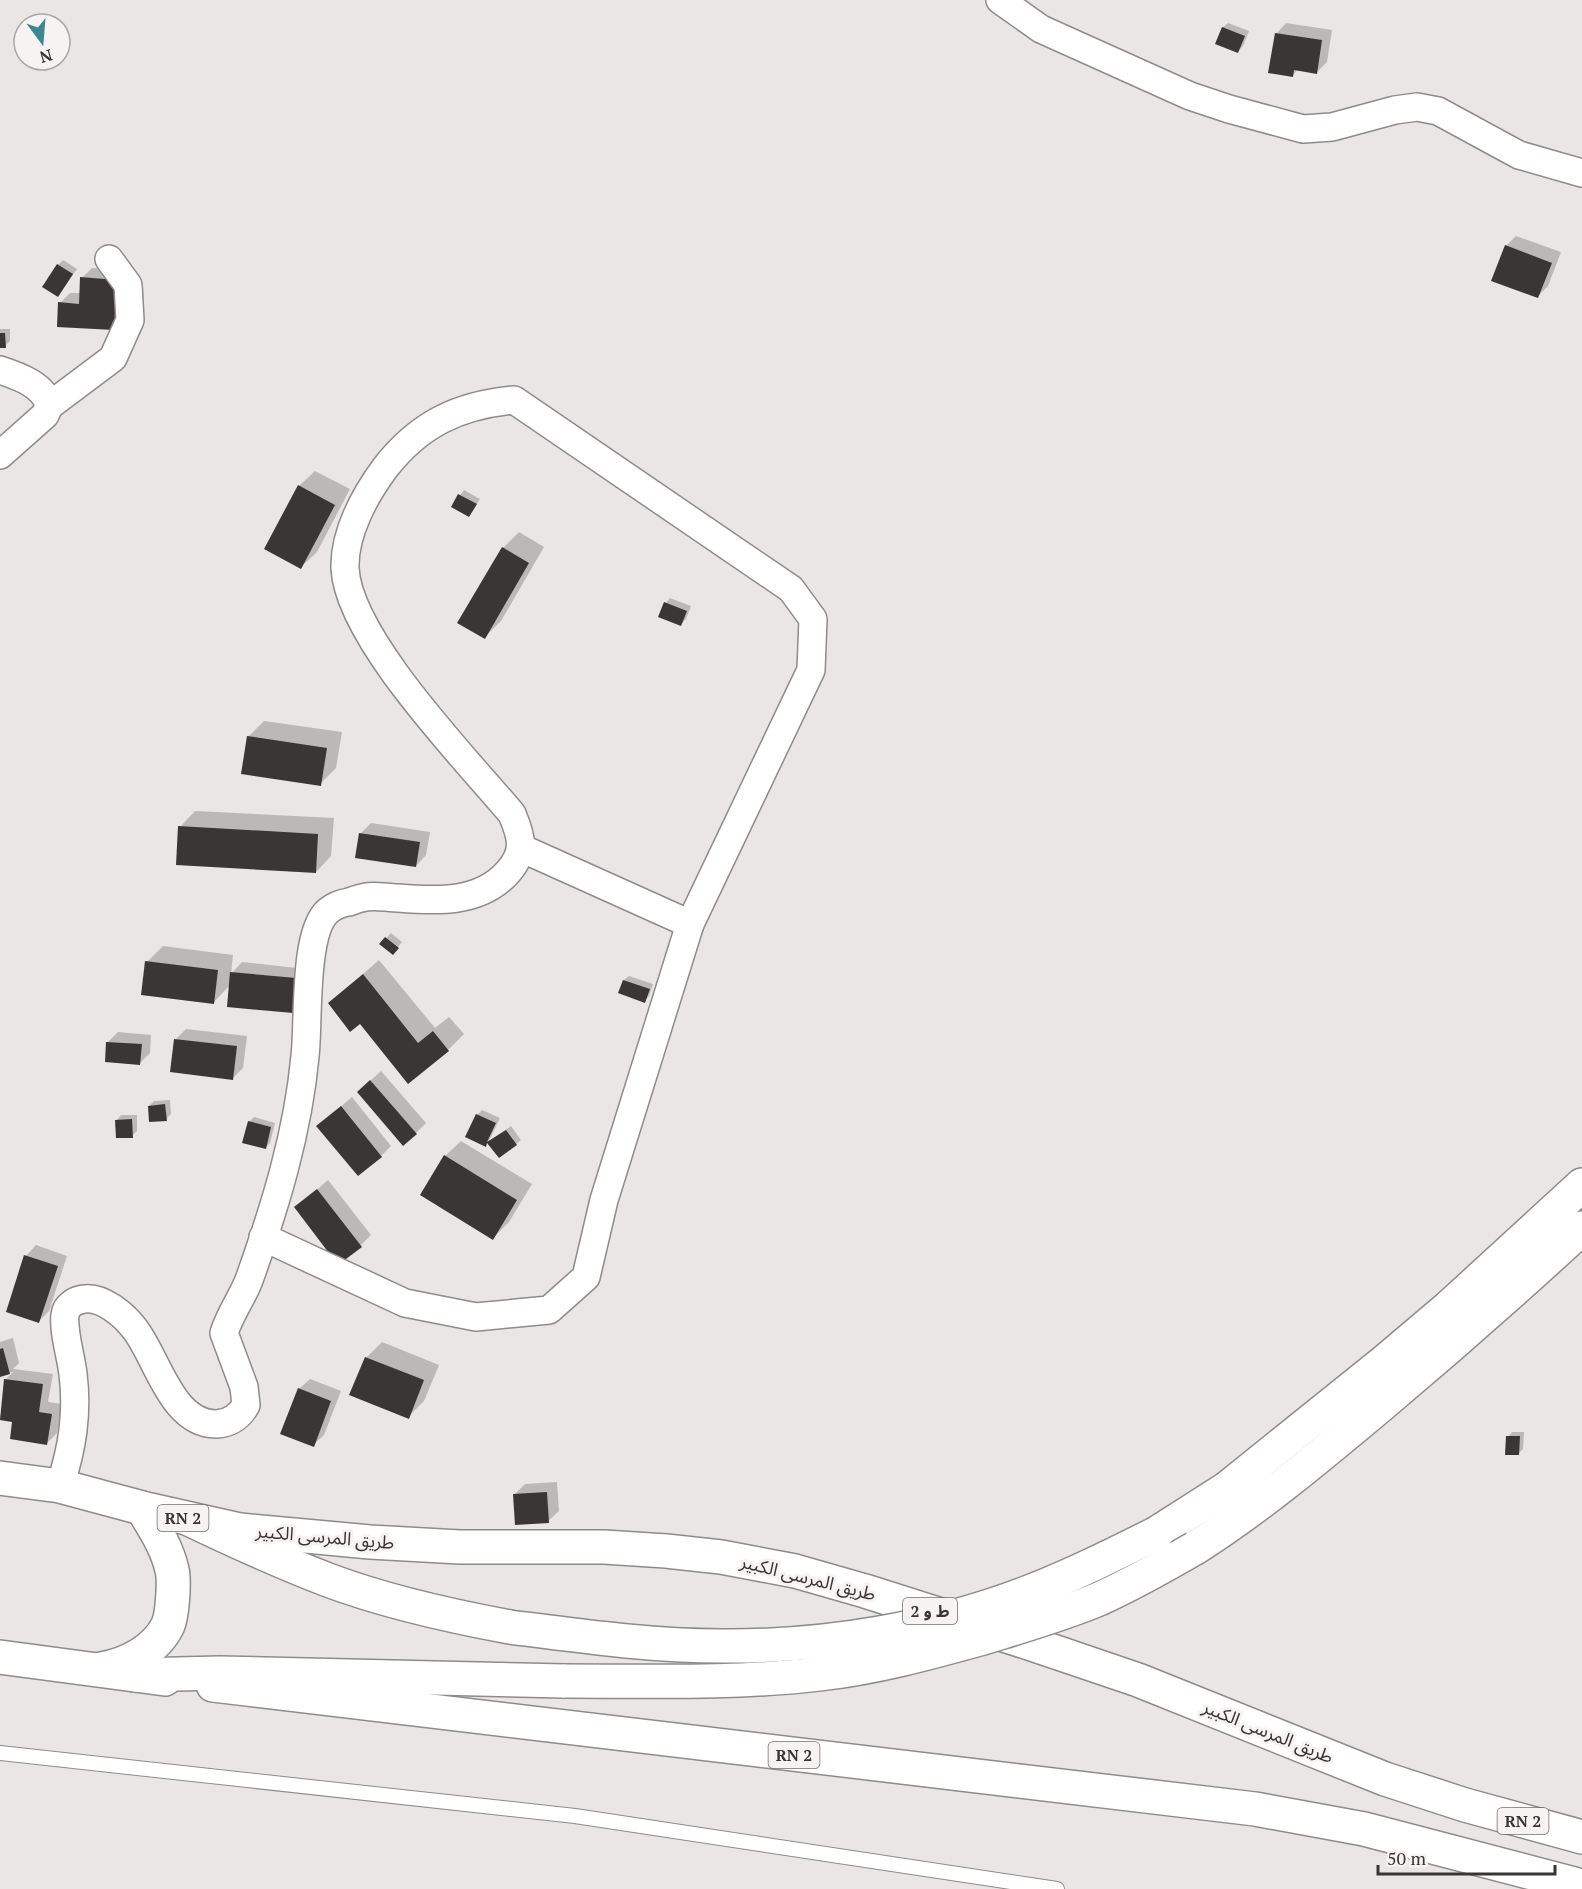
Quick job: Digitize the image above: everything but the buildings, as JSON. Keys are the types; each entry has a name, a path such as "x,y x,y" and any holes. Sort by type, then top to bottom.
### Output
{"main road":[{"path":"189,1519 329,1580 460,1618 510,1627 645,1642 722,1647 841,1638 893,1630 955,1616 1079,1572 1157,1533 1226,1489 1449,1307 1582,1185"},
{"path":"135,1675 231,1673 565,1681 759,1680 821,1674 884,1663 938,1651 1042,1621 1098,1599 1148,1575 1244,1516 1353,1429 1472,1328 1582,1228"},
{"name":"طريق المرسى الكبير","path":"0,1478 60,1486 142,1508 240,1530 370,1542 460,1547 604,1547 666,1551 721,1557 795,1571 932,1612 1127,1677 1385,1779 1464,1805 1582,1837"},
{"path":"93,1671 118,1666 136,1657 156,1642 168,1625 172,1608 173,1572 164,1544 142,1508"},
{"name":"RN 2","path":"0,1657 93,1671 362,1704 1255,1809 1364,1829 1582,1886"}],"street":[{"path":"1000,0 1041,30 1190,96 1229,109 1303,129 1332,127 1395,110 1417,107 1438,111 1519,154 1582,173"},
{"path":"0,455 45,415 49,406 113,358 130,320 128,285 110,259"},
{"path":"0,370 21,377 42,391 49,406"},
{"path":"60,1486 71,1452 74,1426 74,1374 65,1315 73,1302 89,1298 103,1302 121,1315 134,1328 170,1392 187,1411 208,1423 222,1423 241,1413 246,1405 246,1396 224,1333 248,1283 294,1130 306,1056 311,948 327,911 342,903 368,897 457,899 484,891 499,882 516,862 521,848 521,836 512,814 406,689 366,629 348,588 345,569 346,549 355,522 372,485 400,449 448,416 485,403 514,400 791,589 813,619 811,670 690,924 604,1200 586,1277 549,1310 476,1317 405,1303 263,1237"},
{"path":"521,848 690,924"}],"lane":[{"path":"0,1753 575,1816 1057,1889"}]}
